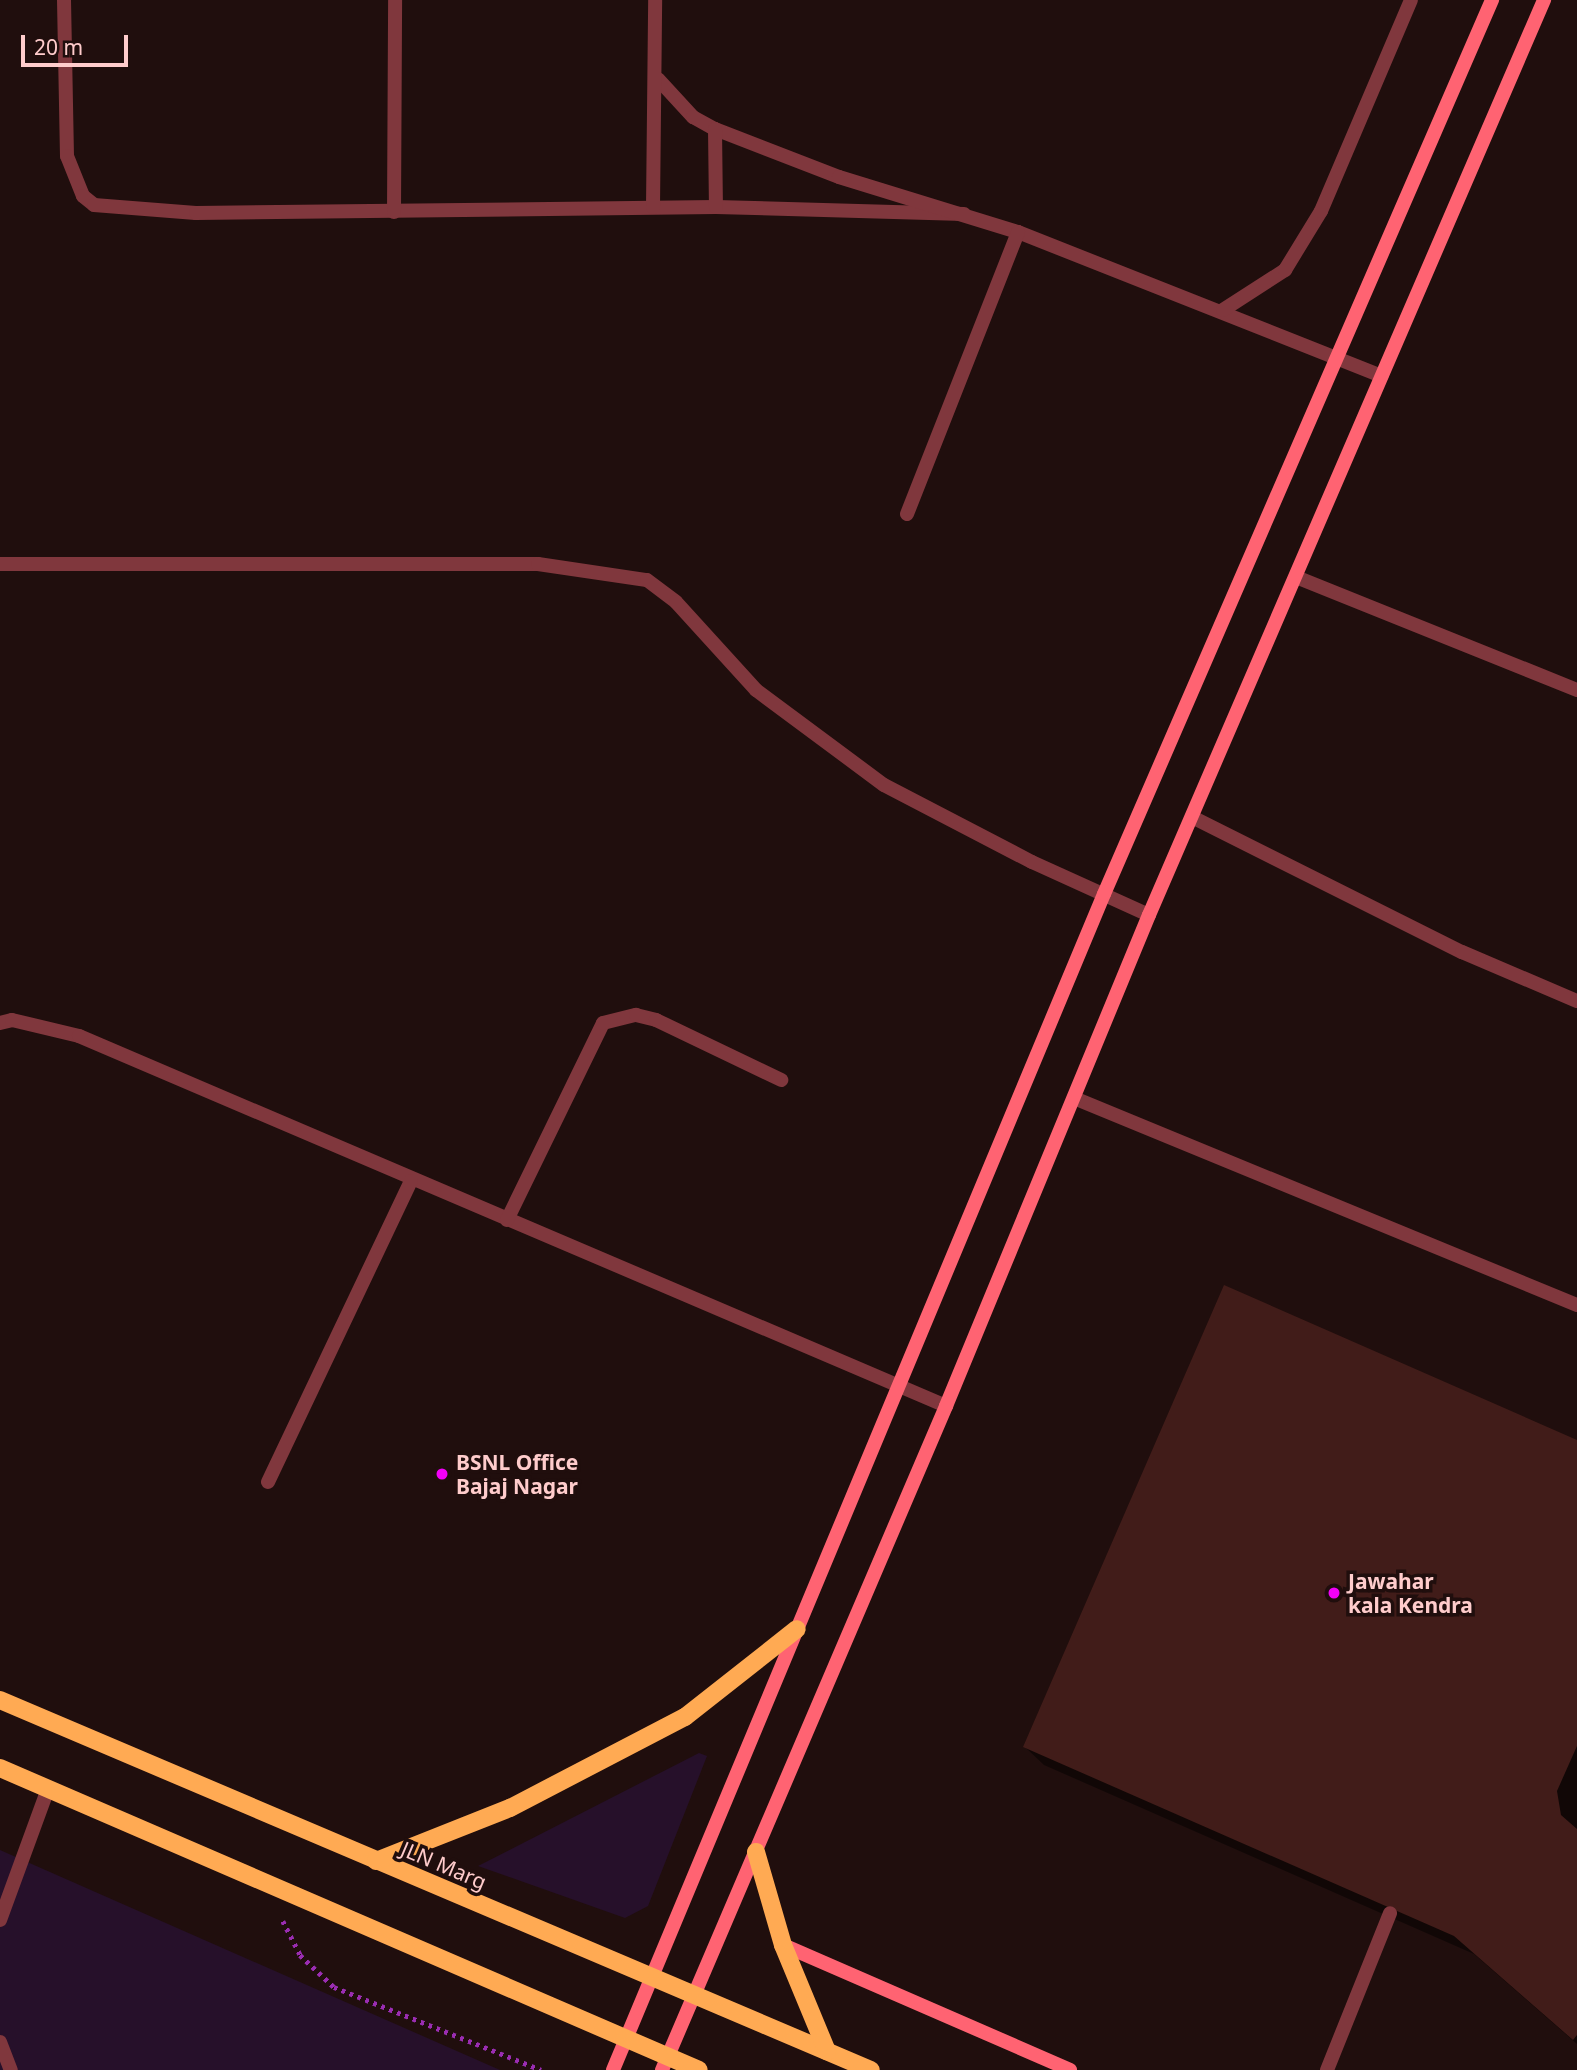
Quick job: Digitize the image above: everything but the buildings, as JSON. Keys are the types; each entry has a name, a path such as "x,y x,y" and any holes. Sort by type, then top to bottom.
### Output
{"main road":[{"path":"376,1861 510,1808 685,1717 797,1629"},
{"name":"JLN Marg","path":"0,1700 693,1998 871,2070"},
{"path":"0,1768 626,2039 664,2064 699,2070"},
{"path":"756,1852 783,1945 827,2052"}],"street":[{"path":"64,0 67,156 83,196 94,205 196,213 716,207 964,214"},
{"path":"394,212 395,0"},
{"path":"653,207 658,79 655,0"},
{"path":"1223,310 1285,270 1321,211 1411,0"},
{"path":"614,2070 1104,894 1339,358 1492,0"},
{"path":"664,2064 946,1406 1149,915 1544,0"},
{"path":"658,79 682,107 715,130 839,177 1018,232 1223,310 1382,376"},
{"path":"715,130 716,207"},
{"path":"907,514 1018,232"},
{"path":"0,564 538,564 647,580 676,603 756,690 884,785 1149,915"},
{"path":"1296,577 1577,690"},
{"path":"1192,817 1462,952 1577,1001"},
{"path":"507,1220 603,1023 635,1014 656,1020 781,1080"},
{"path":"0,1023 12,1020 79,1036 411,1181 946,1406"},
{"path":"1074,1098 1577,1305"},
{"path":"268,1482 411,1181"},
{"path":"0,1920 48,1789"},
{"path":"1327,2070 1390,1913"},
{"path":"783,1945 1070,2070"},
{"path":"0,2042 11,2070"}],"path":[{"path":"265,1882 300,1955 334,1987 541,2070"}],"shaded area":[{"path":"699,1753 707,1756 648,1906 625,1918 478,1866"},
{"path":"0,1850 500,2070 0,2070"}],"place":[{"name":"BSNL Office Bajaj Nagar","path":"442,1474"},
{"name":"Jawahar kala Kendra","path":"1334,1593"}]}
